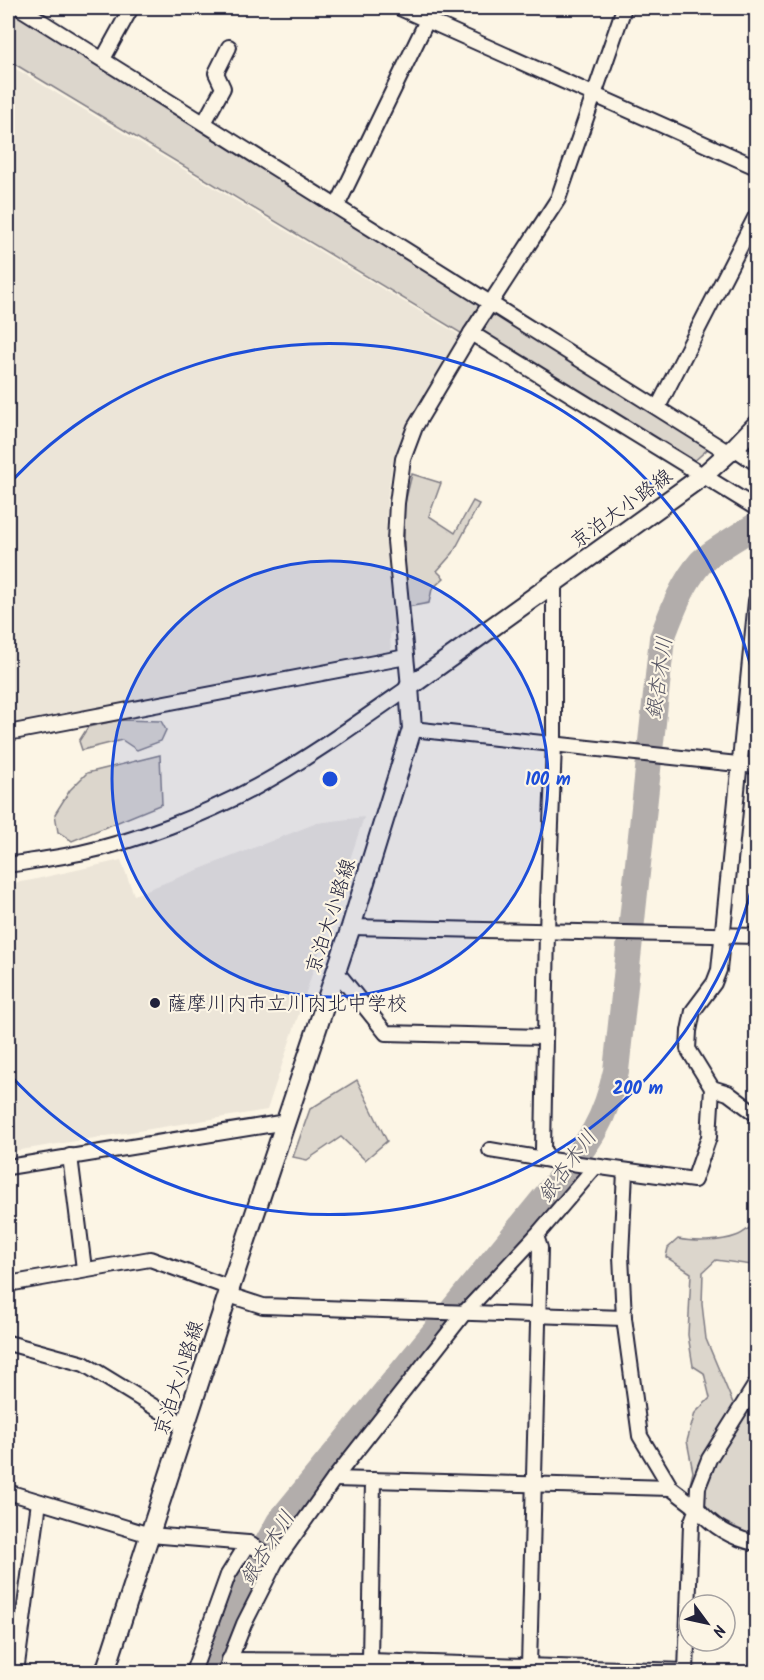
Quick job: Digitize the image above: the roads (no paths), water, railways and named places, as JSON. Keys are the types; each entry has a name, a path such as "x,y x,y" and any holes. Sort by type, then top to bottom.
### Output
{"main road":[{"name":"京泊大小路線","path":"105,1672 351,927 412,729 409,687 704,475 756,426"}],"street":[{"path":"20,8 658,408 756,463"},
{"path":"103,59 131,8"},
{"path":"400,8 430,14 593,93 756,167"},
{"path":"8,865 81,853 109,845 186,819 218,805 254,788 297,763 409,687 395,541 403,459 415,427 471,333 558,199 624,8"},
{"path":"337,206 430,14"},
{"path":"204,123 223,88 216,73 230,47"},
{"path":"658,408 756,216"},
{"path":"471,333 756,508"},
{"path":"554,584 554,744 544,1037 543,1150 555,1161"},
{"path":"490,1150 694,1180 709,1137 712,1088 688,1049 688,1031 693,1011 714,984 719,970 756,601"},
{"path":"8,732 405,657"},
{"path":"412,729 756,766"},
{"path":"351,927 621,931 756,936"},
{"path":"336,971 386,1033 544,1037"},
{"path":"712,1088 728,1093 752,1110 756,1096"},
{"path":"8,1167 286,1122"},
{"path":"70,1156 84,1269"},
{"path":"592,1166 536,1236 461,1312 274,1559 227,1666 370,1661 686,1672 691,1524 697,1508 698,1487 709,1460 756,1384"},
{"path":"625,1171 621,1256 624,1318 640,1436 671,1488 697,1508 706,1519 728,1533 756,1543"},
{"path":"529,1666 540,1248 536,1236"},
{"path":"8,1284 84,1269 150,1260 263,1306 624,1318"},
{"path":"8,1343 84,1364 187,1427"},
{"path":"334,1479 671,1488"},
{"path":"370,1661 373,1480"},
{"path":"8,1492 150,1535 251,1544 274,1559"},
{"path":"16,1672 39,1502"},
{"path":"193,1672 228,1575 251,1544"}],"waterway":[{"name":"銀杏木川","path":"208,1672 218,1640 233,1605 279,1522 558,1181 595,1130 607,1104 616,1071 662,638 683,589 701,562 756,525"}],"place":[{"name":"薩摩川内市立川内北中学校","path":"155,1003"}]}
